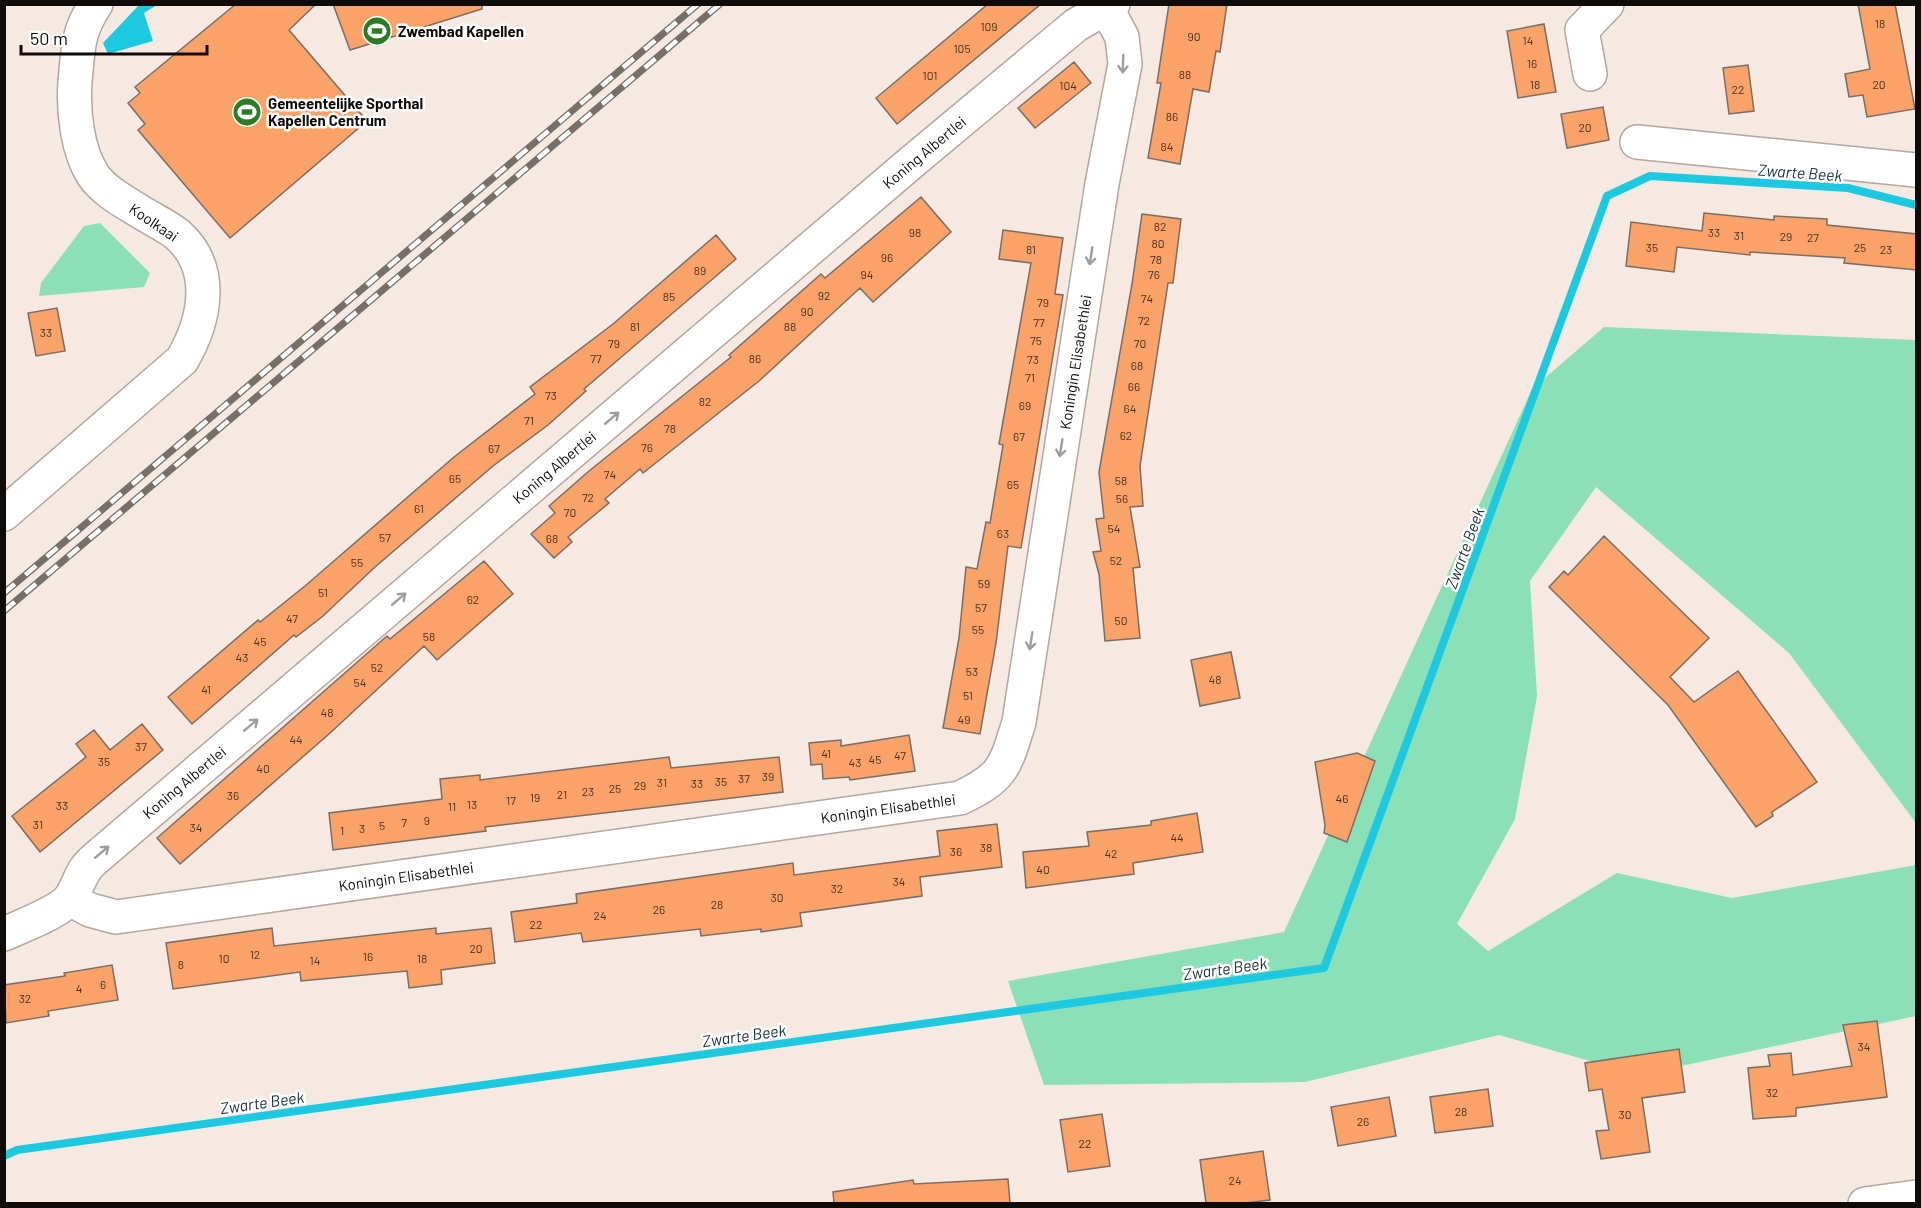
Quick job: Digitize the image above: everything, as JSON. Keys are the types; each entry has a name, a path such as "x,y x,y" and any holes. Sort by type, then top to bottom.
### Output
{"street":[{"name":"Koolkaai","path":"4,514 182,360 198,327 204,302 203,280 194,255 178,235 102,186 87,161 80,141 74,99 83,24 96,4"},
{"path":"1590,74 1582,30 1607,4"},
{"name":"Koning Albertlei","path":"70,899 83,868 1076,25 1110,7"},
{"name":"Koningin Elisabethlei","path":"70,899 90,910 116,917 960,798 989,784 1006,764 1019,722 1101,195 1125,64 1122,37 1110,7"},
{"path":"1637,142 1917,170"},
{"path":"4,934 46,914 70,899"},
{"path":"1865,1203 1917,1197"}],"green space":[{"path":"100,223 150,273 144,287 39,296 41,283 84,226"},
{"path":"1604,327 1916,340 1916,823 1789,653 1596,487 1530,581 1537,696 1515,819 1457,924 1488,951 1617,873 1732,898 1916,865 1916,1016 1639,1075 1499,1035 1305,1082 1044,1085 1008,981 1284,932 1532,389"}],"water":[{"path":"140,4 157,5 144,13 153,41 108,54 103,43"}],"building":[{"name":"Gemeentelijke Sporthal Kapellen Centrum","path":"236,4 316,4 289,30 367,121 230,238 138,130 145,124 128,103 140,93 135,87"},
{"name":"Zwembad Kapellen","path":"333,4 482,4 482,9 350,50"},
{"path":"988,4 1041,4 897,124 876,98"},
{"path":"1169,4 1227,4 1220,52 1216,51 1209,92 1193,89 1180,164 1148,158 1161,83 1157,83"},
{"path":"1858,4 1895,4 1915,109 1867,117 1863,95 1849,97 1845,74 1870,69"},
{"path":"1544,24 1556,92 1518,98 1507,31"},
{"path":"1074,62 1091,83 1035,128 1018,108"},
{"path":"1748,65 1754,111 1729,114 1723,68"},
{"path":"1603,107 1609,140 1567,148 1561,114"},
{"path":"921,197 951,232 873,302 860,288 759,381 643,473 640,469 605,499 609,503 568,537 572,542 554,558 531,534 555,513 549,506 589,471 731,357 729,355 821,274 825,278"},
{"path":"1704,213 1774,220 1774,216 1827,219 1827,225 1917,234 1917,270 1844,263 1845,258 1750,252 1750,255 1677,247 1674,272 1626,266 1631,222 1702,231"},
{"path":"1142,214 1181,219 1173,283 1168,283 1140,466 1143,506 1130,507 1140,567 1133,568 1140,638 1105,641 1099,574 1093,552 1101,551 1096,519 1104,518 1099,472"},
{"path":"1003,230 1063,238 1055,294 1063,295 1021,548 1008,546 996,643 980,734 943,728 959,638 966,567 977,569 986,522 990,523 1003,445 999,444 1031,263 999,259"},
{"path":"716,235 736,259 584,389 586,391 548,425 493,466 375,567 323,616 296,637 294,635 192,724 168,697 258,620 260,622 305,586 454,457 535,394 530,387 613,324"},
{"path":"57,308 65,351 36,356 28,313"},
{"path":"1604,536 1709,638 1670,677 1694,702 1738,671 1817,782 1772,812 1773,816 1756,827 1668,705 1549,587 1564,571 1568,575"},
{"path":"484,561 513,594 437,660 424,646 329,734 180,864 157,838 387,636 390,639"},
{"path":"1231,652 1240,698 1200,706 1191,660"},
{"path":"142,724 163,750 40,852 12,816 86,757 76,744 94,730 110,750"},
{"path":"909,735 915,771 850,780 849,777 823,779 822,764 811,765 809,743 841,740 841,746"},
{"path":"1357,753 1375,761 1347,842 1324,833 1325,825 1315,762"},
{"path":"669,757 671,768 779,757 783,792 485,827 486,831 333,850 329,813 442,799 440,779 480,775 480,780"},
{"path":"1197,813 1203,852 1133,863 1134,874 1026,888 1023,852 1089,846 1087,832 1151,825 1151,821"},
{"path":"997,824 1002,867 920,877 922,896 800,913 802,926 761,932 761,929 701,936 700,929 583,942 581,933 515,942 511,912 577,903 576,894 793,863 794,875 940,856 937,831"},
{"path":"272,928 274,946 436,928 436,934 491,928 495,963 441,970 442,984 409,988 407,971 301,981 300,972 173,989 166,943"},
{"path":"112,965 118,1000 48,1011 49,1016 6,1023 4,985 65,976 64,973"},
{"path":"1877,1021 1887,1097 1796,1108 1796,1116 1753,1119 1748,1068 1770,1066 1768,1055 1791,1053 1793,1075 1852,1066 1843,1025"},
{"path":"1679,1049 1685,1092 1642,1098 1650,1152 1601,1159 1596,1131 1609,1130 1602,1089 1589,1091 1585,1063"},
{"path":"1488,1089 1493,1126 1435,1133 1430,1097"},
{"path":"1389,1097 1396,1136 1338,1146 1331,1107"},
{"path":"1102,1114 1110,1166 1068,1172 1060,1120"},
{"path":"1263,1151 1270,1200 1245,1203 1206,1203 1200,1160"},
{"path":"1008,1179 1010,1203 834,1203 833,1192 913,1180 914,1184"}],"waterway":[{"name":"Zwarte Beek","path":"4,1156 17,1150 1324,968 1607,196 1650,176 1848,188 1916,205"}],"railway":[{"path":"4,593 698,4"},
{"path":"4,611 720,4"}],"place":[{"name":"Zwembad Kapellen","path":"377,31"},
{"name":"Gemeentelijke Sporthal Kapellen Centrum","path":"247,112"}]}
